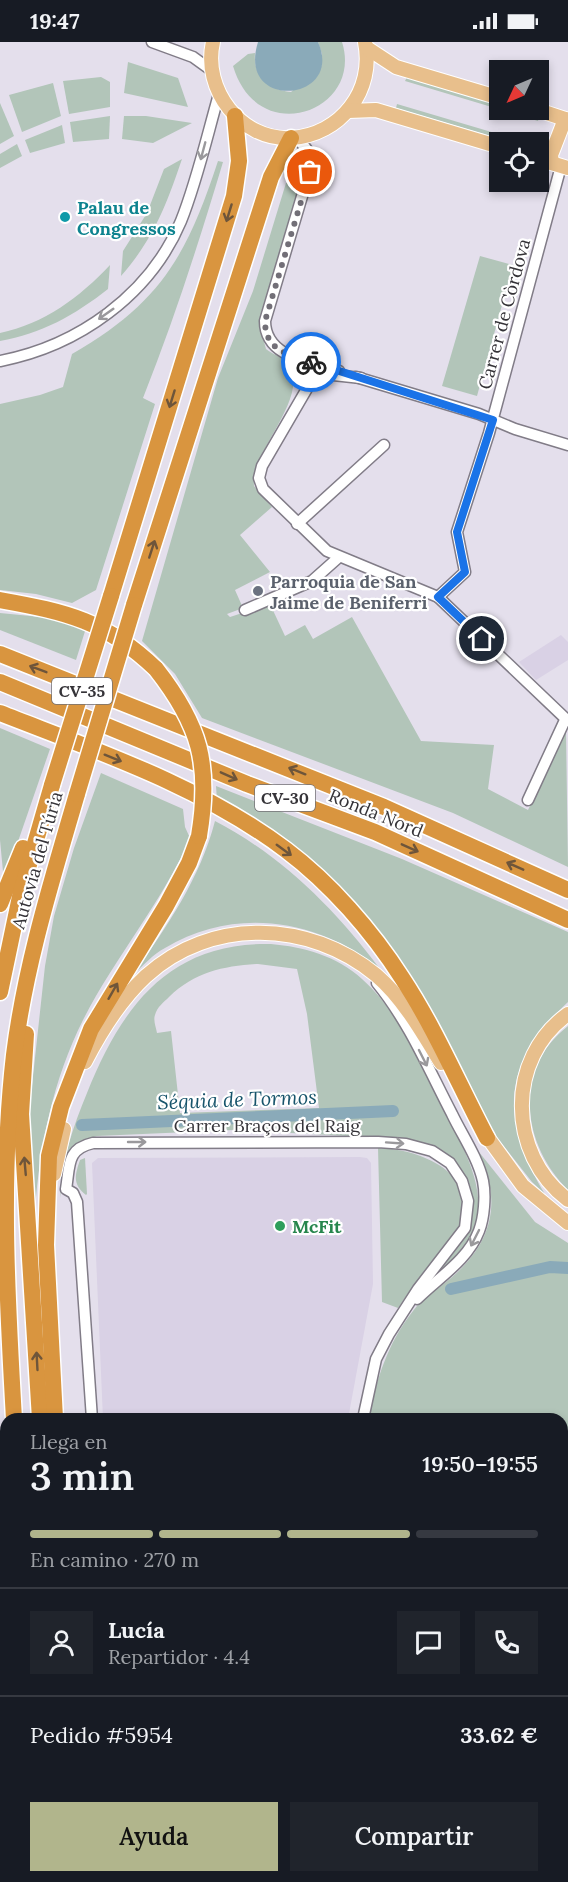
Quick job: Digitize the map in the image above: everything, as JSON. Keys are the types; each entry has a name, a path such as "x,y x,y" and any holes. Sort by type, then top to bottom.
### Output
{"highway":[{"name":"Autovia del Túria","path":"0,992 9,938 52,785 234,196 239,161 235,116"},
{"name":"Autovia del Túria","path":"14,1413 6,1282 4,1196 15,1053 34,944 76,794 134,605 273,171 292,138"},
{"path":"0,600 50,609 83,619 110,631 156,669 190,719 200,748 206,782 199,836 180,880 91,1029 75,1065 61,1107 49,1156 46,1245 55,1413"},
{"name":"Ronda Nord","path":"0,654 384,807 568,890"},
{"name":"Ronda Nord","path":"0,682 247,784 375,832 568,920"},
{"path":"0,712 161,777 230,814 286,850 330,890 370,935 402,978 487,1138"},
{"path":"0,904 38,811 52,785"},
{"path":"27,980 26,1066 21,1114 40,1413"},
{"path":"0,1630 0,1639"}],"main road":[{"path":"213,42 211,70 219,94 235,116 260,132 292,138 321,131 348,111 364,82 366,45"},
{"path":"366,45 396,67 489,95"},
{"path":"348,111 376,110 489,144"},
{"path":"549,113 567,119 551,155 555,164"},
{"path":"47,1204 69,1107 82,1068 98,1036 121,1004 146,976 176,953 240,932 284,933 320,943 353,960 376,976 395,996 427,1040 487,1138 523,1186 568,1223"},
{"path":"568,1014 542,1040 527,1067 521,1096 520,1119 528,1147 544,1175 568,1200"}],"street":[{"path":"152,42 187,54 211,70"},
{"path":"0,361 33,352 74,336 111,311 142,282 158,262 181,221 219,94"},
{"path":"292,138 304,145 311,158 311,166 265,321 268,340 279,351 568,445"},
{"name":"Carrer de Còrdova","path":"438,597 465,572 457,532 493,420 555,164"},
{"path":"361,378 318,375 312,380 260,472 260,484 267,495 319,545 339,557 438,597 567,720 528,800"},
{"path":"493,420 516,422 568,438"},
{"path":"297,524 384,445"},
{"path":"245,610 281,596 314,579 339,557"},
{"path":"353,960 393,1003 410,1031 473,1157 483,1182 484,1209 479,1231 469,1251 405,1312 376,1359 364,1413"},
{"name":"Carrer Braços del Raig","path":"92,1413 77,1202 73,1193 66,1189 71,1156 79,1146 104,1142 378,1142 406,1144 432,1151 450,1163 462,1181 468,1202 465,1228 418,1289 405,1312"}],"shaded area":[{"path":"561,635 568,642 568,660 536,680 519,662"},
{"path":"98,1158 367,1158 371,1163 373,1284 349,1413 103,1413 92,1163"}],"green space":[{"path":"318,42 342,42 345,66 338,87 324,102 305,111 284,114 264,107 246,92 233,66 248,54 255,53 259,75 269,85 291,92 322,65 322,54"},
{"path":"128,62 178,78 188,107 124,93"},
{"path":"101,77 110,82 110,107 69,114 63,81"},
{"path":"407,77 489,102 489,107 405,81"},
{"path":"53,83 61,116 22,132 9,95"},
{"path":"0,103 14,136 0,144"},
{"path":"397,104 491,132 489,132 489,135 396,108"},
{"path":"110,116 109,139 73,142 70,122"},
{"path":"124,116 146,116 192,123 153,143 122,139"},
{"path":"62,125 65,143 30,153 25,140"},
{"path":"17,144 22,156 0,168 0,154"},
{"path":"182,159 151,235 121,276 123,251 147,213 164,169"},
{"path":"218,161 223,162 205,222 176,310 143,398 155,404 96,590 72,603 36,594 0,590 0,404 63,387 72,354 128,316 149,295 167,274 182,250 195,224"},
{"path":"304,180 260,327 266,349 285,361 292,374 293,388 288,404 256,471 254,486 272,507 240,535 270,572 235,590 243,608 227,614 230,617 270,604 285,636 305,625 313,639 352,617 421,741 494,745 488,789 528,810 566,731 568,867 453,813 202,718 175,674 142,641 218,378 253,291 286,183"},
{"path":"480,256 513,265 477,396 442,386"},
{"path":"110,265 108,289 96,298 57,322 30,334 0,341 0,333 32,323 60,308"},
{"path":"0,613 51,618 86,628 76,660 0,630"},
{"path":"0,728 50,749 4,882 0,840"},
{"path":"101,773 183,809 185,827 190,838 166,885 109,974 73,1043 56,1089 44,1137 35,1210 29,1113 45,966 54,916 74,848"},
{"path":"216,786 402,859 568,932 568,1002 546,1025 530,1047 520,1070 515,1093 515,1116 520,1141 530,1167 545,1194 532,1182 495,1135 379,937 217,800"},
{"path":"215,821 263,850 285,867 345,925 380,969 356,952 303,929 276,924 247,923 219,927 192,935 152,957 133,975 181,901 201,863"},
{"path":"283,945 308,950 331,959 362,979 395,1018 465,1153 478,1195 478,1216 471,1236 457,1255 437,1273 456,1250 471,1217 469,1185 458,1166 386,1138 234,1130 97,1136 85,1140 71,1152 65,1167 60,1198 65,1157 82,1106 116,1033 134,1007 154,985 177,967 204,954 235,946","holes":["258,964 297,969 307,1014 319,1108 180,1113 171,1031 157,1033 155,1024 154,1017 159,1007 179,988 210,972 233,966"]},
{"path":"568,1026 568,1190 552,1172 541,1151 533,1130 530,1107 531,1085 538,1063 550,1044"},
{"path":"378,1148 413,1154 430,1160 456,1180 463,1194 463,1211 455,1234 398,1308 382,1302"},
{"path":"479,1152 535,1222 568,1243 568,1413 369,1413 384,1362 404,1323 421,1301 465,1264 484,1235 491,1204 486,1170"},
{"path":"85,1158 86,1195 78,1187 76,1179 80,1160"}],"water":[{"path":"258,42 318,42 322,62 317,77 305,87 290,91 274,89 262,80 255,65"}],"waterway":[{"name":"Séquia de Tormos","path":"82,1125 393,1111"},
{"path":"451,1289 550,1267 568,1268"}],"way so far":[{"path":"310,172 265,321 265,331 273,347 311,362"}],"place":[{"name":"Palau de Congressos","path":"65,217"},
{"name":"Parroquia de San Jaime de Beniferri","path":"258,591"},
{"name":"McFit","path":"280,1226"}],"route":[{"path":"311,362 493,420 457,532 465,572 438,597 482,639"}]}
